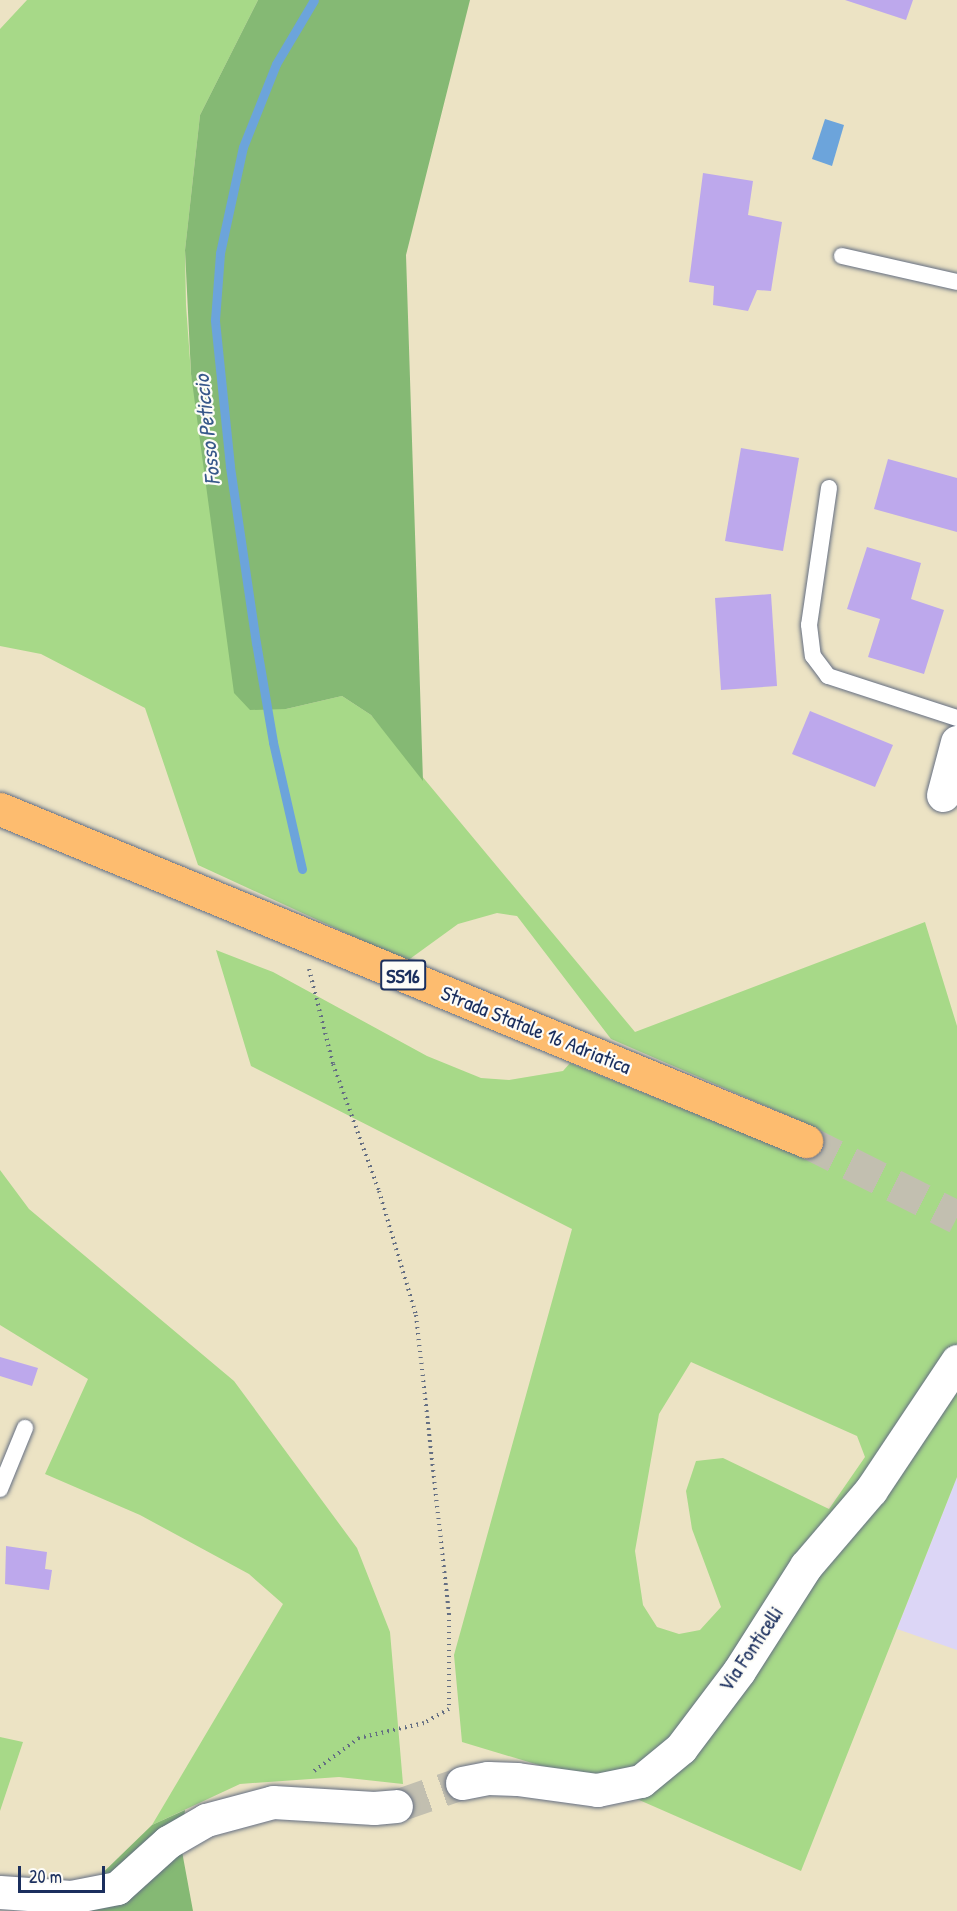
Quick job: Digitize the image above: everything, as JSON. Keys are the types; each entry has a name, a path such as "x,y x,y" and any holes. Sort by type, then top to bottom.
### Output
{"main road":[{"name":"Strada Statale 16 Adriatica","path":"0,809 806,1141"}],"street":[{"path":"950,801 957,742"},
{"name":"Via Fonticelli","path":"462,1783 488,1778 517,1779 597,1790 641,1781 681,1748 739,1671 806,1566 871,1490 957,1361"},
{"path":"0,1892 71,1897 117,1888 168,1842 206,1820 273,1802 374,1808 396,1806"}],"lane":[{"path":"842,256 957,282"},
{"path":"829,488 809,626 813,656 828,676 957,718"},
{"path":"0,1489 25,1428"}],"path":[{"path":"290,1803 312,1771 359,1738 424,1723 449,1709 449,1614 416,1315 379,1191 333,1064 310,980 307,935"}],"shaded area":[{"path":"957,1477 957,1650 897,1629"}],"green space":[{"path":"27,0 258,0 200,115 185,250 186,305 191,374 199,411 286,709 342,696 371,715 635,1032 925,922 957,1026 957,1477 801,1871 605,1785 462,1742 454,1655 572,1229 251,1066 216,950 273,972 427,1056 481,1078 509,1080 563,1071 570,1063 799,1156 812,1126 611,1039 517,916 497,913 458,924 407,961 198,865 145,708 41,654 0,646 0,29","holes":["691,1362 857,1436 865,1457 829,1509 723,1458 696,1461 686,1491 692,1529 721,1607 700,1630 679,1634 657,1627 643,1605 635,1551 659,1414"]},
{"path":"258,0 470,0 406,255 423,781 371,715 342,696 286,709 250,710 234,693 191,374 185,250 200,115"},
{"path":"0,1170 29,1209 234,1381 357,1548 390,1632 403,1784 339,1777 240,1784 152,1825 283,1604 249,1574 140,1515 45,1474 88,1379 0,1325"},
{"path":"0,1737 23,1742 0,1811"},
{"path":"185,1810 181,1846 193,1911 92,1911 84,1891 152,1825"}],"water":[{"path":"825,119 844,125 832,166 812,159"}],"building":[{"path":"845,0 913,0 906,20"},
{"path":"703,173 753,181 748,215 782,222 771,291 757,290 748,311 713,305 714,286 689,282"},
{"path":"741,448 799,458 783,551 725,541"},
{"path":"888,459 957,478 957,532 874,509"},
{"path":"867,547 921,563 911,599 944,610 924,674 868,657 880,619 847,609"},
{"path":"771,594 777,686 721,690 715,598"},
{"path":"810,711 893,745 875,787 792,754"},
{"path":"0,1357 38,1368 32,1386 0,1376"},
{"path":"6,1546 47,1552 45,1569 52,1570 49,1590 5,1584"}],"waterway":[{"name":"Fosso Peticcio","path":"302,869 273,742 256,643 230,466 215,320 220,253 243,147 276,64 314,0"}],"tunnel":[{"path":"806,1141 957,1217"},
{"path":"396,1806 462,1783"}]}
